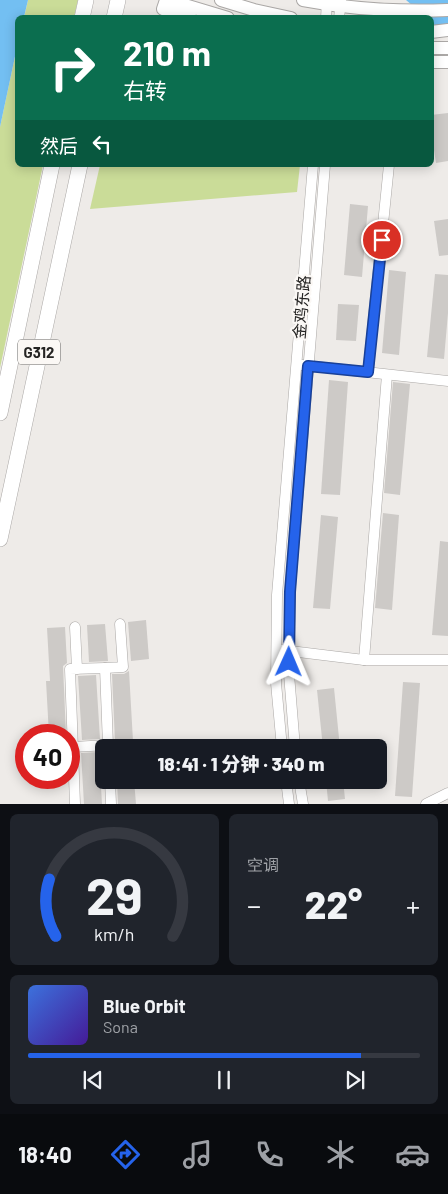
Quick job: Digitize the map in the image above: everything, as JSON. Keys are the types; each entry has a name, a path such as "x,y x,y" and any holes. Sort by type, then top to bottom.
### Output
{"highway":[{"path":"83,15 86,0"},
{"path":"115,15 118,0"},
{"name":"G312","path":"0,414 52,167"},
{"name":"G312","path":"0,539 80,167"}],"main road":[{"path":"182,15 163,9 167,0 218,15"},
{"path":"221,0 279,15"},
{"path":"303,0 327,2 340,8 398,11 448,10"},
{"path":"434,32 448,30"},
{"path":"434,48 448,48"},
{"path":"434,62 448,62"}],"street":[{"path":"326,15 327,2"},
{"name":"金鸡东路","path":"281,739 276,683 277,595 313,167"},
{"name":"金鸡东路","path":"294,739 289,674 290,592 325,167"},
{"path":"368,372 389,167"},
{"path":"296,365 448,381"},
{"path":"364,660 387,374"},
{"path":"72,724 70,669 122,667 120,624"},
{"path":"75,627 77,669"},
{"path":"276,649 364,660 448,660"},
{"path":"105,668 108,739"},
{"path":"80,747 95,746"},
{"path":"75,789 76,804"},
{"path":"110,789 111,804"},
{"path":"287,789 289,804"},
{"path":"300,789 303,804"},
{"path":"426,804 448,793"}],"green space":[{"path":"28,0 78,0 74,15 25,15"},
{"path":"15,56 15,167 43,167 0,368 0,127"},
{"path":"100,167 300,167 297,192 90,209"}],"water":[{"path":"0,0 28,0 24,15 15,15 15,56 0,127"},
{"path":"406,0 448,0 448,37 434,25 434,15 424,15"}],"building":[{"path":"448,113 448,161 436,163 434,115"},
{"path":"350,204 368,206 362,277 344,275"},
{"path":"448,219 448,255 439,256 434,221"},
{"path":"389,270 406,272 399,355 382,353"},
{"path":"435,274 448,275 448,313 444,359 427,357"},
{"path":"338,304 359,305 356,341 336,340"},
{"path":"329,380 348,382 340,495 321,494"},
{"path":"393,382 410,384 400,495 384,493"},
{"path":"383,513 399,515 392,610 375,608"},
{"path":"321,515 338,517 330,609 313,608"},
{"path":"440,541 448,542 448,636 432,635"},
{"path":"146,620 149,659 131,661 128,622"},
{"path":"105,624 108,661 89,662 87,625"},
{"path":"65,627 67,663 63,666 66,724 48,724 46,681 50,681 47,628"},
{"path":"129,671 133,739 115,739 112,674 124,674"},
{"path":"96,675 100,739 82,740 78,676"},
{"path":"403,682 420,683 412,797 395,796"},
{"path":"334,688 339,739 322,739 317,690"},
{"path":"95,752 95,789 101,789 102,804 84,804 81,753"},
{"path":"117,789 135,789 136,804 118,804"},
{"path":"327,789 344,789 345,799 328,801"}],"route":[{"path":"289,662 290,592 308,366 368,372 382,240"}]}
